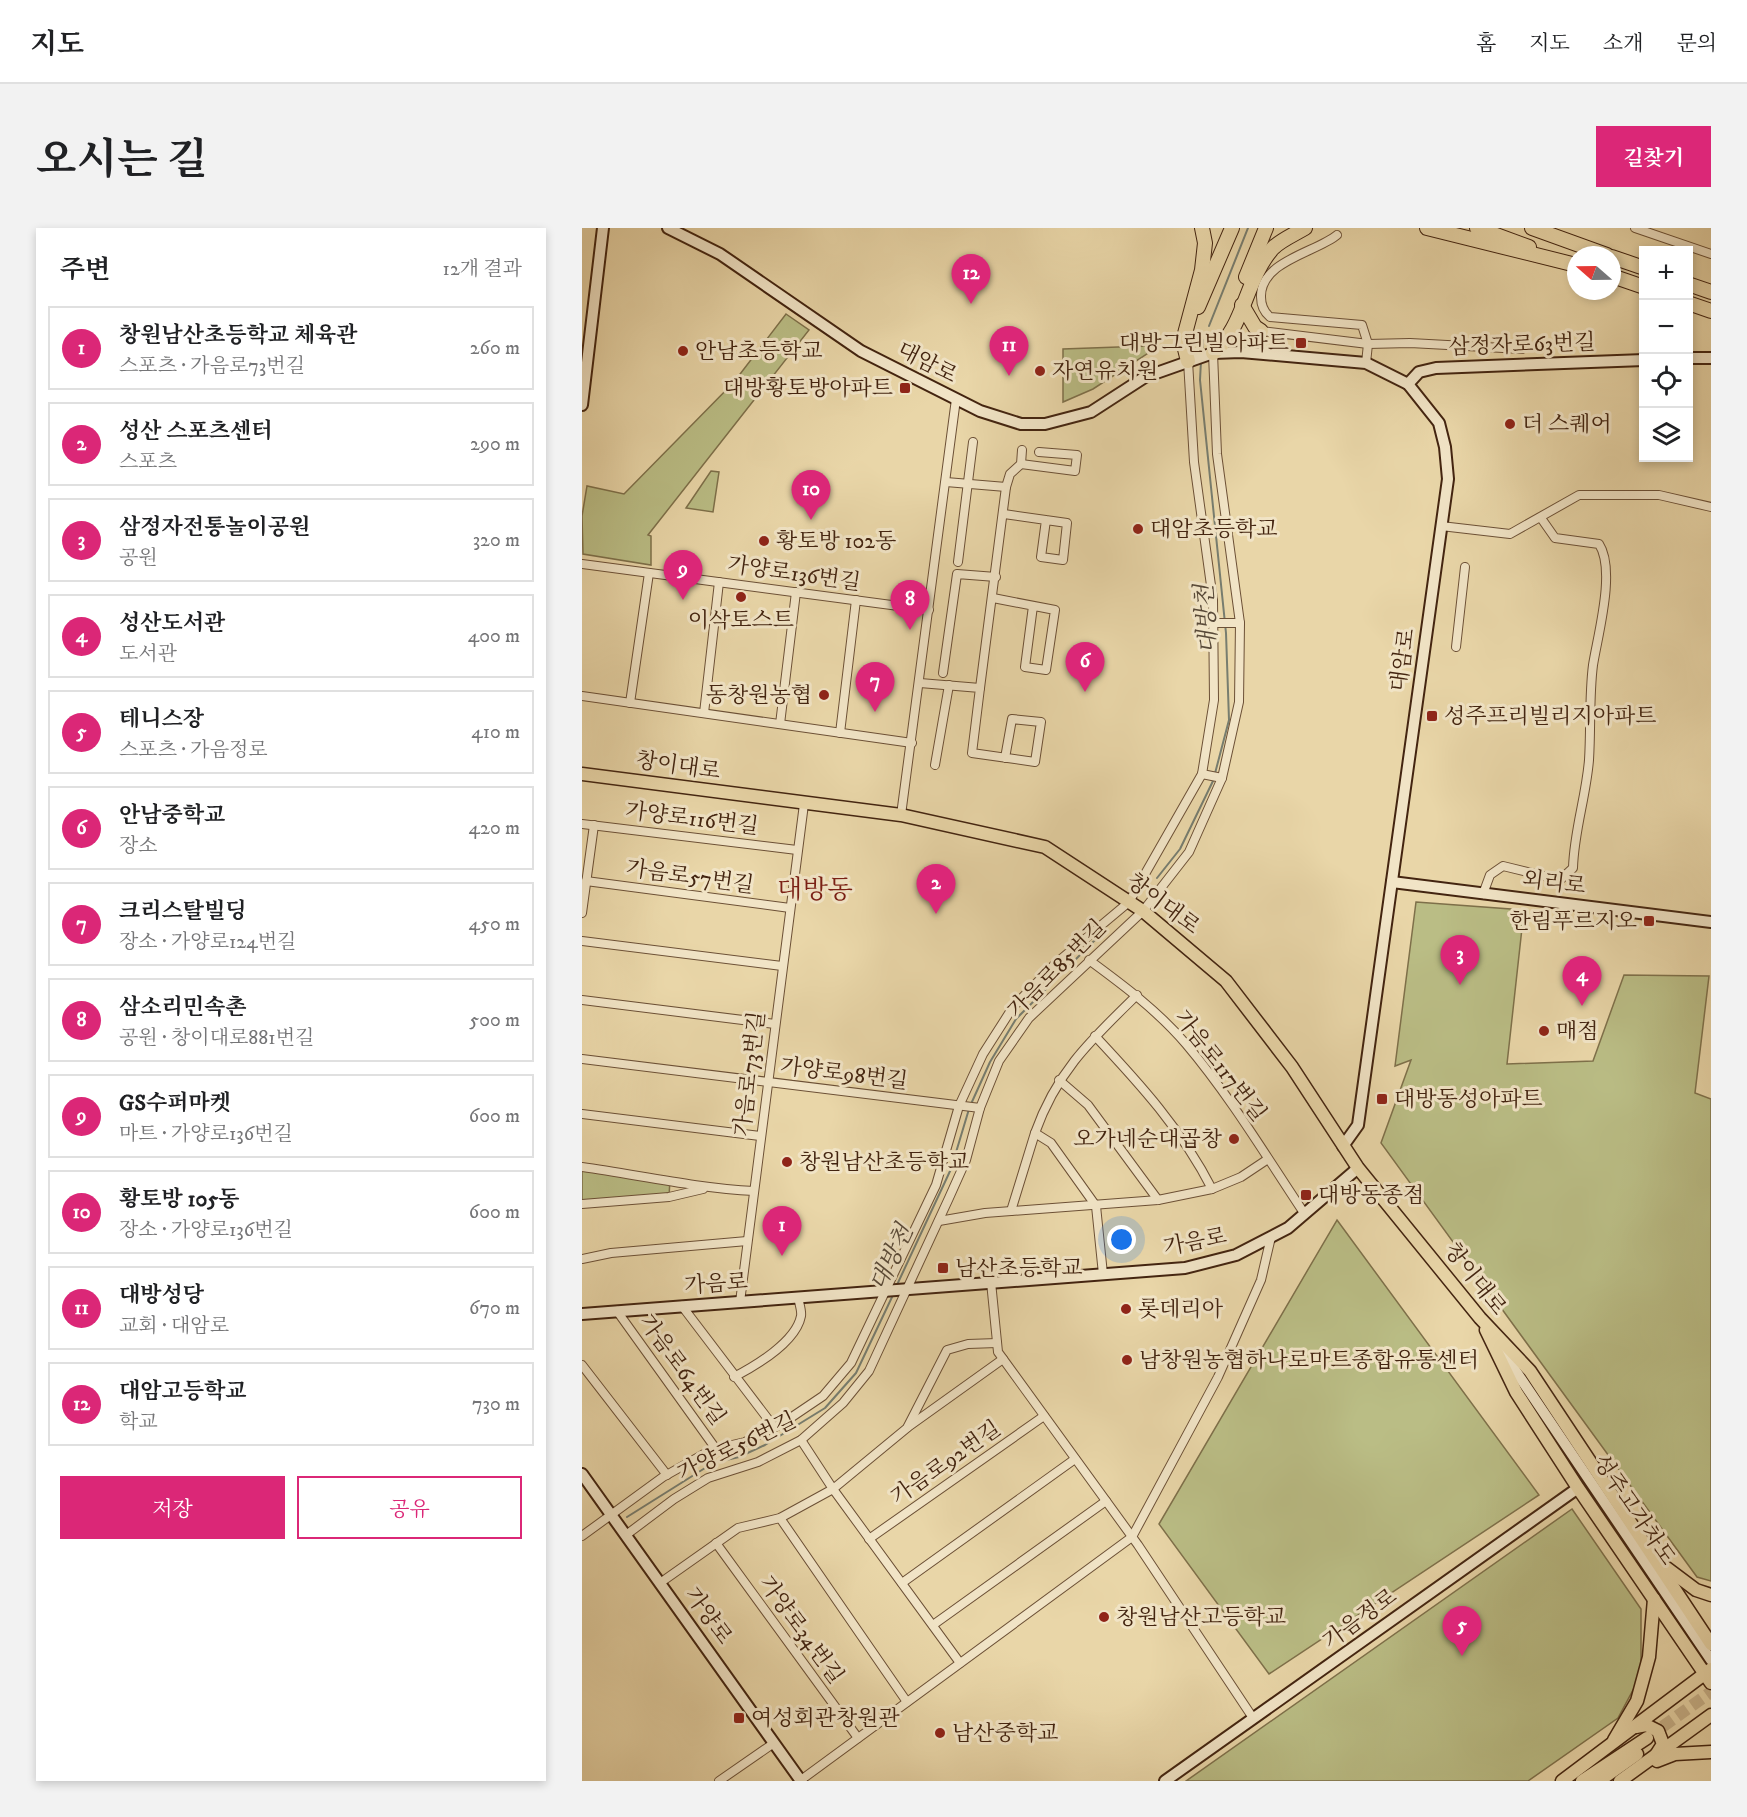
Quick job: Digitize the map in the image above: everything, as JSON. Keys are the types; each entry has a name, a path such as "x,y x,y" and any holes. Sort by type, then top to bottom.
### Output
{"highway":[{"path":"1188,361 1183,341 1202,270 1205,243 1202,228"},
{"path":"1189,321 1204,296 1232,228"},
{"path":"1213,353 1225,330 1266,228"},
{"path":"1213,353 1226,343 1251,282 1266,258 1275,246 1305,228"},
{"path":"1427,228 1567,262"},
{"path":"1477,228 1567,261"},
{"path":"1532,228 1581,246"},
{"path":"1557,228 1586,246"},
{"path":"1621,260 1639,266"},
{"path":"1621,279 1639,285"},
{"path":"1693,285 1711,292"},
{"path":"1693,304 1711,311"},
{"path":"1242,306 1255,327 1261,331"}],"main road":[{"name":"창이대로","path":"582,774 901,815 1045,847 1143,911 1226,981 1292,1067 1358,1168 1480,1318"},
{"path":"1480,1318 1516,1392 1578,1488 1709,1676 1633,1728 1562,1781"},
{"path":"1480,1318 1530,1371 1711,1644"},
{"path":"1654,1557 1696,1590 1711,1594"},
{"path":"1609,1748 1637,1701 1649,1656 1654,1599"},
{"path":"1620,1781 1711,1715"},
{"path":"1633,1728 1646,1725 1658,1731 1663,1744 1653,1758"},
{"path":"1582,1781 1649,1741 1599,1781"},
{"path":"1639,1768 1675,1754 1711,1752"}],"street":[{"path":"582,405 603,228"},
{"name":"대암로","path":"668,228 720,254 861,351 1001,420 1021,424 1045,424 1091,412 1144,377 1213,353 1241,352 1366,363 1408,384 1439,423 1445,447 1448,479 1358,1125 1344,1146"},
{"path":"1635,228 1711,254"},
{"path":"1337,235 1328,243 1315,246 1286,261 1272,273 1261,291 1261,304 1270,317 1362,325 1368,344 1366,363"},
{"path":"1261,331 1368,344 1410,343 1522,349"},
{"name":"가음로85번길","path":"904,1289 939,1221 966,1160 980,1108 999,1061 1029,1018 1143,911 1189,852 1222,778 1239,702 1240,623 1218,454 1213,353"},
{"path":"1693,358 1711,358"},
{"name":"삼정자로63번길","path":"1408,384 1419,372 1436,368 1639,360"},
{"path":"582,1536 667,1475 717,1449 745,1442 774,1427 823,1395 851,1362 936,1185 959,1106 983,1054 1013,1007 1055,964 1129,902 1202,774 1214,700 1214,623 1194,462 1188,361"},
{"path":"901,815 956,399"},
{"path":"958,562 974,442"},
{"path":"1005,758 1012,719 1041,722 1035,762 1005,758 972,753 1006,487 1010,474 1021,464 1022,450"},
{"path":"1021,464 1075,471 1077,455 1039,452"},
{"path":"946,482 1006,487"},
{"path":"1441,526 1510,534 1579,495 1659,495 1711,507"},
{"path":"1004,514 1046,520 1067,523 1063,560 1041,557 1046,520"},
{"path":"1482,894 1490,875 1503,866 1560,880 1572,868 1574,839 1589,763 1593,666 1606,580 1604,551 1599,544 1555,538 1541,518"},
{"name":"가양로136번길","path":"582,564 929,610"},
{"path":"1456,647 1465,567"},
{"path":"630,703 649,573"},
{"path":"943,673 957,574 996,577"},
{"path":"704,713 719,582"},
{"path":"780,724 796,592"},
{"path":"993,598 1055,610 1046,670 1024,667 1033,606"},
{"path":"840,733 856,600"},
{"path":"1214,623 1240,623"},
{"path":"920,683 980,688"},
{"path":"935,765 949,685"},
{"path":"582,696 912,743"},
{"path":"1202,774 1222,778"},
{"name":"가음로73번길","path":"740,1302 804,804"},
{"name":"가양로116번길","path":"582,824 797,850"},
{"path":"582,913 594,825"},
{"name":"가음로57번길","path":"586,881 790,908"},
{"name":"외리로","path":"1392,882 1711,922"},
{"path":"582,941 782,966"},
{"name":"가음로117번길","path":"1089,960 1137,995 1185,1043 1304,1213"},
{"path":"1011,1211 1045,1104 1059,1080 1074,1057 1137,995"},
{"path":"582,1000 775,1024"},
{"path":"1095,1036 1151,1096 1194,1154 1212,1190"},
{"name":"가양로98번길","path":"582,1059 980,1108"},
{"path":"1059,1080 1088,1105 1158,1200"},
{"path":"582,1114 760,1136"},
{"path":"1035,1133 1051,1143 1096,1206 1103,1274"},
{"path":"939,1221 1011,1211 1158,1200 1212,1190 1241,1177 1268,1159"},
{"path":"582,1167 670,1179 704,1188 754,1191"},
{"name":"가음로","path":"582,1314 1185,1268 1236,1255 1288,1228 1358,1168"},
{"path":"582,1204 669,1197 704,1188"},
{"path":"801,1780 1132,1537 1218,1377 1261,1280 1271,1237"},
{"path":"582,1258 611,1253 747,1241"},
{"path":"991,1282 998,1352 1132,1537 1253,1718"},
{"name":"가양로56번길","path":"626,1535 674,1499 708,1478 758,1462 801,1440 843,1403 869,1371 904,1289"},
{"path":"734,1377 771,1354 792,1332 801,1317 798,1297"},
{"path":"682,1306 774,1427"},
{"name":"가음로64번길","path":"617,1311 717,1449"},
{"name":"창이대로","path":"1480,1318 1524,1383"},
{"path":"907,1428 947,1350 968,1344 997,1343"},
{"path":"660,1583 738,1527 780,1518 833,1489 907,1428 1003,1359"},
{"path":"582,1365 667,1475"},
{"name":"성주고가차도","path":"1524,1383 1711,1660"},
{"name":"가음로92번길","path":"869,1539 1044,1416"},
{"path":"801,1440 833,1489 960,1663"},
{"path":"902,1583 1075,1459"},
{"name":"가양로","path":"582,1474 801,1780"},
{"name":"가음정로","path":"1165,1781 1578,1488"},
{"path":"933,1625 1106,1501"},
{"name":"가양로34번길","path":"780,1518 907,1702"},
{"name":"가양로34번길","path":"716,1543 858,1738"},
{"path":"719,1781 774,1743"}],"green space":[{"path":"786,314 809,330 648,535 651,536 651,565 583,554 582,516 587,486 624,494 734,382"},
{"path":"1146,346 1147,354 1093,389 1063,402 1063,349"},
{"path":"711,471 719,472 713,512 686,508"},
{"path":"1416,902 1524,910 1507,1064 1593,1061 1624,975 1709,976 1695,1093 1711,1099 1711,1581 1697,1577 1381,1143 1411,1060 1395,1066"},
{"path":"582,1167 670,1179 669,1197 582,1204"},
{"path":"1337,1220 1539,1495 1269,1674 1159,1524"},
{"path":"1572,1509 1641,1609 1641,1675 1618,1718 1528,1781 1186,1781"}],"waterway":[{"name":"대방천","path":"1209,326 1248,228"},
{"name":"대방천","path":"1202,353 1203,340"},
{"name":"대방천","path":"1157,878 1180,849 1213,781 1229,720 1226,633 1200,380 1201,361"},
{"name":"대방천","path":"971,1104 990,1062 1016,1019 1103,932"},
{"name":"대방천","path":"896,1287 951,1169 969,1109"},
{"name":"대방천","path":"627,1517 713,1463 739,1457 765,1445 825,1408 856,1373 893,1295"}],"tunnel":[{"path":"1648,1737 1711,1692"}],"place":[{"name":"대암고등학교","path":"971,304"},
{"name":"대방그린빌아파트","path":"1301,343"},
{"name":"안남초등학교","path":"683,351"},
{"name":"자연유치원","path":"1040,371"},
{"name":"대방성당","path":"1009,376"},
{"name":"대방황토방아파트","path":"905,388"},
{"name":"더 스퀘어","path":"1510,424"},
{"name":"황토방 105동","path":"811,520"},
{"name":"대암초등학교","path":"1138,529"},
{"name":"황토방 102동","path":"764,541"},
{"name":"이삭토스트","path":"741,597"},
{"name":"GS수퍼마켓","path":"683,600"},
{"name":"삼소리민속촌","path":"910,630"},
{"name":"안남중학교","path":"1085,692"},
{"name":"동창원농협","path":"824,695"},
{"name":"크리스탈빌딩","path":"875,712"},
{"name":"성주프리빌리지아파트","path":"1432,716"},
{"name":"성산 스포츠센터","path":"936,914"},
{"name":"한림푸르지오","path":"1649,921"},
{"name":"삼정자전통놀이공원","path":"1460,985"},
{"name":"성산도서관","path":"1582,1006"},
{"name":"매점","path":"1544,1031"},
{"name":"대방동성아파트","path":"1382,1099"},
{"name":"오가네순대곱창","path":"1234,1139"},
{"name":"창원남산초등학교","path":"787,1162"},
{"name":"대방동종점","path":"1306,1195"},
{"name":"창원남산초등학교 체육관","path":"782,1256"},
{"name":"남산초등학교","path":"943,1268"},
{"name":"롯데리아","path":"1126,1309"},
{"name":"남창원농협하나로마트종합유통센터","path":"1127,1360"},
{"name":"창원남산고등학교","path":"1104,1617"},
{"name":"테니스장","path":"1462,1656"},
{"name":"여성회관창원관","path":"739,1718"},
{"name":"남산중학교","path":"940,1733"}],"district":[{"name":"대방동","path":"815,890"}]}
